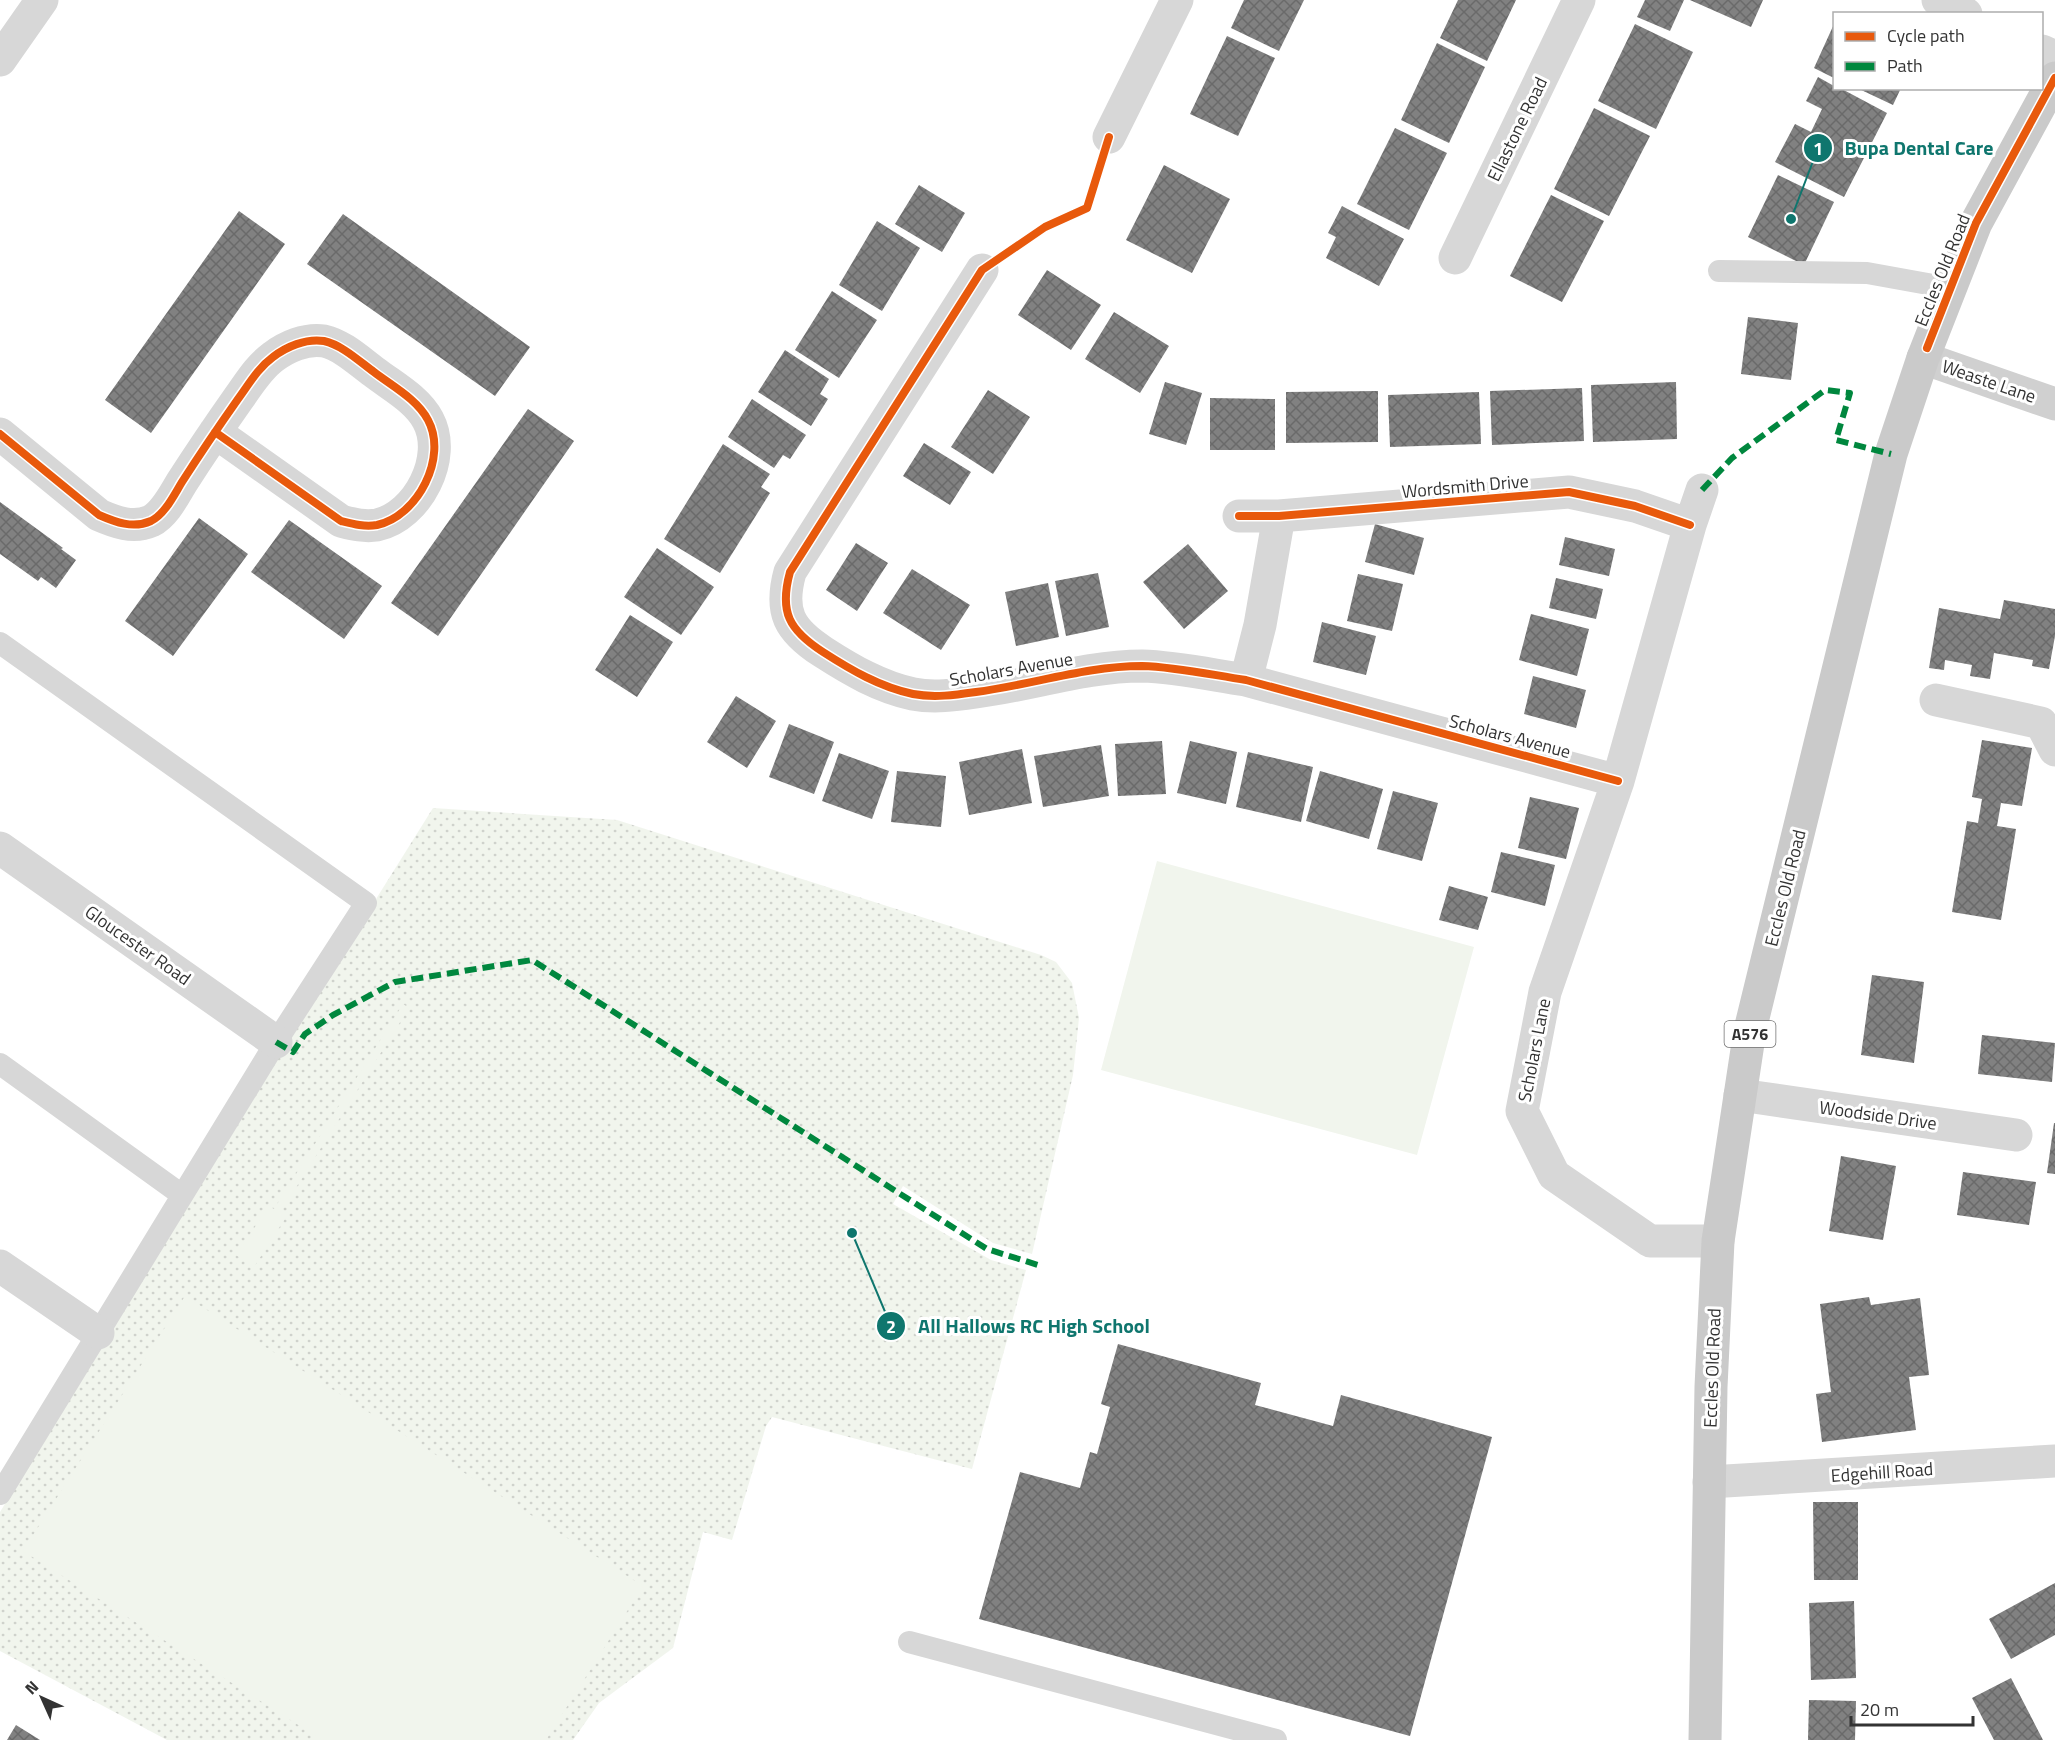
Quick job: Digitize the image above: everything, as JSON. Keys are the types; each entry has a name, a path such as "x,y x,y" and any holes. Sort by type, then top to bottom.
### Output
{"main road":[{"name":"Eccles Old Road","path":"1705,1740 1711,1387 1718,1241 1750,1030 1892,454 1923,358 1976,223 2055,78"},
{"name":"Weaste Lane","path":"1923,358 2055,404"}],"street":[{"path":"0,60 42,0"},
{"path":"1109,137 1177,0"},
{"name":"Ellastone Road","path":"1455,258 1579,0"},
{"path":"1938,0 1962,12"},
{"name":"Scholars Avenue","path":"982,270 790,572 786,588 786,605 789,618 804,639 855,672 883,685 914,694 946,696 1013,687 1102,669 1143,666 1246,680 1618,781"},
{"path":"0,434 99,514 115,522 129,525 151,520 164,509 215,432 259,369 287,347 305,342 324,341 348,352 417,404 428,419 434,434 434,454 431,473 410,504 396,517 377,525 360,526 341,521 215,432"},
{"path":"1618,781 1690,525 1702,490"},
{"name":"Wordsmith Drive","path":"1239,516 1279,516 1569,492 1635,506 1690,525"},
{"path":"1246,680 1260,625 1279,516"},
{"path":"1936,700 2041,723 2055,750"},
{"name":"Scholars Lane","path":"1618,781 1545,992 1522,1111 1554,1175 1650,1241 1718,1241"},
{"name":"Gloucester Road","path":"0,848 276,1042"},
{"name":"Woodside Drive","path":"1740,1095 2016,1135"},
{"path":"0,1266 98,1333"},
{"name":"Edgehill Road","path":"1709,1482 2055,1461"}],"lane":[{"path":"1719,271 1867,273 1950,288"},
{"path":"0,643 366,903 276,1042 0,1492"},
{"path":"0,1064 182,1195"},
{"path":"909,1642 1276,1740"}],"shaded area":[{"path":"433,808 617,820 1041,955 1056,962 1072,983 1079,1018 1073,1075 1032,1254 993,1243 903,1186 893,1204 991,1260 1026,1270 972,1469 772,1417 766,1426 732,1540 703,1532 673,1648 599,1703 573,1740 167,1740 0,1651 0,1512 284,1046"},
{"path":"1157,861 1474,947 1417,1155 1101,1070"},
{"path":"403,1004 409,1008 280,1213 286,1217 254,1267 236,1255 269,1206 274,1209"},
{"path":"185,1296 643,1586 546,1740 322,1740 23,1551"}],"building":[{"path":"1244,0 1304,0 1279,51 1231,28"},
{"path":"1458,0 1516,0 1487,61 1440,38"},
{"path":"1645,0 1684,0 1670,31 1637,17"},
{"path":"1690,0 1763,0 1751,27"},
{"path":"1635,24 1693,52 1656,129 1598,101"},
{"path":"1833,26 1833,78 1814,68"},
{"path":"1227,36 1275,58 1238,136 1190,114"},
{"path":"1437,43 1485,67 1449,143 1401,120"},
{"path":"1818,77 1833,85 1833,90 1844,90 1887,113 1844,197 1775,162 1795,124 1811,132 1822,109 1806,101"},
{"path":"1861,90 1900,90 1893,105"},
{"path":"1594,108 1650,136 1609,216 1554,189"},
{"path":"1395,128 1447,153 1409,230 1357,204"},
{"path":"1164,165 1230,199 1192,273 1126,240"},
{"path":"1778,175 1834,202 1804,265 1748,237"},
{"path":"919,185 965,213 942,252 895,224"},
{"path":"1551,195 1604,221 1562,302 1510,276"},
{"path":"1342,206 1404,239 1379,286 1326,258 1336,237 1328,233"},
{"path":"239,211 285,244 151,433 105,400"},
{"path":"343,214 530,347 495,396 307,264"},
{"path":"877,221 920,248 882,311 839,285"},
{"path":"1047,270 1101,305 1071,350 1018,315"},
{"path":"832,291 877,320 839,378 795,350"},
{"path":"1114,312 1169,346 1140,393 1085,359"},
{"path":"1748,317 1798,323 1791,380 1741,374"},
{"path":"785,350 829,379 820,394 828,399 811,426 758,392"},
{"path":"1165,382 1202,393 1186,445 1149,434"},
{"path":"1676,382 1677,439 1593,442 1591,385"},
{"path":"1582,388 1584,441 1492,445 1490,391"},
{"path":"988,390 1030,417 993,474 951,447"},
{"path":"1378,391 1378,442 1286,443 1286,392"},
{"path":"1479,392 1481,444 1390,447 1388,395"},
{"path":"1210,398 1275,399 1275,450 1210,450"},
{"path":"752,399 806,435 790,459 783,455 774,468 728,437"},
{"path":"528,409 574,441 438,636 391,603"},
{"path":"924,443 971,472 950,505 903,476"},
{"path":"723,444 770,474 761,487 770,493 720,573 664,539"},
{"path":"0,502 76,560 56,588 41,577 38,581 0,554"},
{"path":"199,518 248,554 173,656 125,621"},
{"path":"289,520 382,586 344,639 251,572"},
{"path":"1375,524 1424,538 1414,575 1365,562"},
{"path":"1565,537 1615,549 1609,576 1559,565"},
{"path":"856,543 888,563 857,611 826,590"},
{"path":"1188,544 1228,591 1184,629 1143,582"},
{"path":"657,548 714,587 681,635 624,597"},
{"path":"912,569 970,605 941,650 883,613"},
{"path":"1098,573 1109,627 1066,636 1055,581"},
{"path":"1358,574 1403,584 1392,631 1347,621"},
{"path":"1556,578 1603,589 1596,619 1549,608"},
{"path":"1048,583 1059,637 1016,646 1005,592"},
{"path":"2004,600 2055,609 2055,636 2049,669 2032,666 2033,660 1994,653 1990,679 1970,676 1972,665 1945,660 1944,670 1929,668 1939,608 2000,619"},
{"path":"1531,614 1589,629 1577,676 1519,660"},
{"path":"630,615 673,642 637,697 595,670"},
{"path":"1322,622 1376,636 1366,675 1313,662"},
{"path":"1533,676 1586,690 1576,728 1524,714"},
{"path":"736,696 776,721 747,768 707,742"},
{"path":"789,724 834,742 814,794 769,777"},
{"path":"1982,740 2032,748 2022,806 2001,803 1997,826 2016,829 2001,920 1952,912 1967,821 1978,823 1982,799 1972,797"},
{"path":"1162,741 1166,794 1118,796 1115,744"},
{"path":"1190,741 1237,752 1226,804 1177,793"},
{"path":"1101,745 1109,796 1043,807 1034,756"},
{"path":"1022,749 1032,803 969,815 959,762"},
{"path":"1248,752 1313,767 1301,822 1236,807"},
{"path":"839,753 889,771 872,819 822,801"},
{"path":"897,771 946,776 941,827 891,822"},
{"path":"1320,771 1383,789 1369,839 1306,821"},
{"path":"1393,791 1438,803 1422,861 1377,849"},
{"path":"1530,797 1579,808 1566,859 1518,848"},
{"path":"1501,852 1555,865 1545,906 1491,892"},
{"path":"1449,886 1488,897 1478,930 1439,920"},
{"path":"1872,975 1924,982 1914,1063 1861,1055"},
{"path":"1982,1035 2055,1043 2052,1082 1978,1074"},
{"path":"2055,1123 2055,1174 2047,1173"},
{"path":"1841,1156 1896,1166 1883,1240 1829,1231"},
{"path":"1963,1172 2036,1182 2029,1225 1957,1215"},
{"path":"1869,1297 1871,1305 1920,1298 1929,1375 1909,1377 1916,1430 1822,1442 1816,1394 1831,1392 1820,1304"},
{"path":"1118,1344 1261,1383 1255,1405 1333,1426 1341,1395 1492,1437 1410,1736 979,1619 1020,1472 1080,1488 1090,1452 1097,1454 1110,1407 1101,1404"},
{"path":"1813,1502 1858,1502 1858,1580 1814,1580"},
{"path":"2055,1583 2055,1635 2011,1659 1989,1619"},
{"path":"1854,1601 1856,1678 1811,1680 1809,1603"},
{"path":"2011,1678 2043,1740 1994,1740 1972,1698"},
{"path":"1809,1700 1856,1701 1855,1740 1808,1740"},
{"path":"16,1725 40,1740 7,1740"}],"marked path":[{"path":"1702,490 1732,458 1825,390 1850,393 1836,440 1891,454"},
{"path":"276,1042 293,1052 305,1034 333,1015 395,982 532,960 987,1249 1038,1265"}],"cycle path":[{"path":"1927,348 1976,223 2055,78"},
{"path":"1109,137 1087,208 1045,227 982,270 790,572 786,598 787,609 795,628 811,644 855,671 889,687 913,694 937,696 960,694 1100,669 1142,666 1168,668 1246,680 1618,781"},
{"path":"0,434 99,515 124,524 151,521 165,509 210,440 217,430 250,382 263,366 278,353 290,347 317,340 331,343 344,350 411,399 428,420 433,435 434,451 425,483 405,510 377,525 363,525 341,521 215,432"},
{"path":"1239,516 1279,516 1569,492 1635,506 1690,525"}],"place":[{"name":"Bupa Dental Care","path":"1791,219"},
{"name":"All Hallows RC High School","path":"852,1233"}]}
